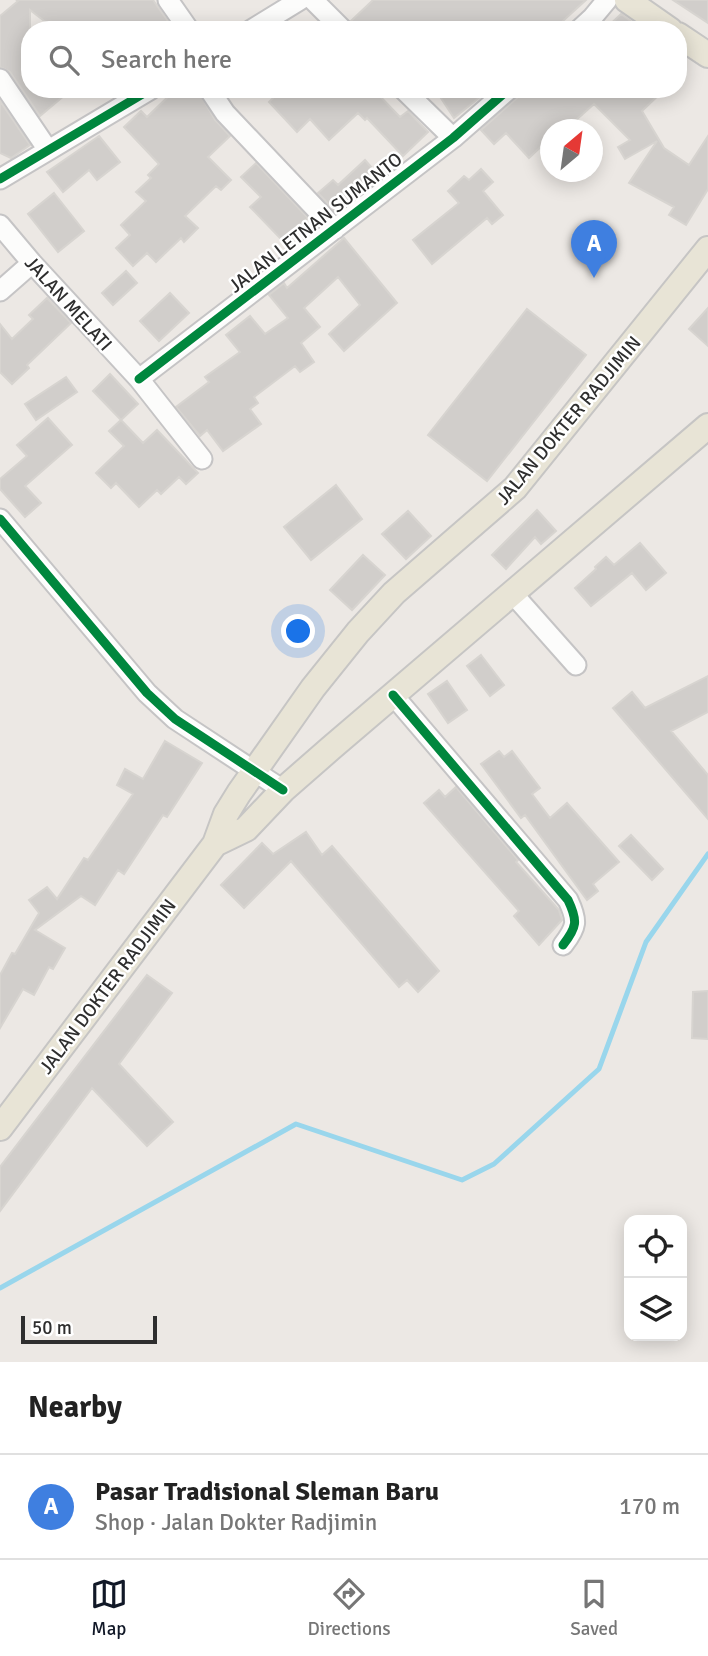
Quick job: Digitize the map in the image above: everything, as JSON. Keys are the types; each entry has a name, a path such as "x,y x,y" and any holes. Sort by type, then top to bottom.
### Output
{"main road":[{"path":"626,0 657,21"},
{"path":"687,41 708,55"},
{"name":"JALAN DOKTER RADJIMIN","path":"0,1128 215,844 226,814 313,688 394,593 515,488 708,250"},
{"name":"JALAN DOKTER RADJIMIN","path":"215,844 246,829 284,790 708,426"}],"street":[{"path":"168,0 183,21"},
{"path":"266,21 300,0"},
{"path":"313,0 334,21"},
{"path":"589,21 607,0"},
{"path":"0,79 48,150"},
{"path":"0,179 136,98"},
{"path":"215,98 225,113 335,229"},
{"path":"412,98 453,138"},
{"name":"JALAN LETNAN SUMANTO","path":"139,379 453,138 499,98"},
{"name":"JALAN MELATI","path":"0,225 139,379 202,459"},
{"path":"0,291 32,263"},
{"path":"0,519 147,693 175,719 284,790"},
{"path":"513,594 576,665"},
{"path":"393,695 568,901 575,915 574,930 563,945"}],"building":[{"path":"16,0 153,0 168,21 44,21 30,10 30,21 21,21 21,88 10,72 0,67 0,16 18,1"},
{"path":"373,0 586,0 563,21 351,21"},
{"path":"673,0 708,0 708,23"},
{"path":"621,14 631,21 614,21"},
{"path":"28,98 61,98 40,116"},
{"path":"167,98 202,98 215,120 230,136 208,157 231,180 221,190 216,186 185,216 198,228 184,242 181,238 156,262 147,253 133,266 116,248 130,235 121,225 146,201 136,192 151,178 148,175 159,164 124,127 141,111 147,117"},
{"path":"273,98 382,98 400,117 408,111 428,132 403,156 367,118 365,120 358,113 329,140 310,119 297,132 269,102"},
{"path":"441,98 479,98 454,118"},
{"path":"517,98 656,98 642,111 664,148 689,165 708,136 708,189 686,225 669,215 674,207 629,183 657,141 625,159 618,147 630,140 594,104 577,119 540,119 540,148 529,158 506,133 494,144 481,130"},
{"path":"0,101 30,145 11,158 0,153"},
{"path":"99,136 120,162 97,180 89,170 63,192 47,172"},
{"path":"365,160 379,176 336,212 318,193 333,180 338,185"},
{"path":"256,163 308,218 283,241 250,207 261,197 241,177"},
{"path":"481,169 493,182 483,191 503,215 492,224 487,218 432,264 413,240 459,203 448,191 464,176 469,180"},
{"path":"54,193 84,231 58,252 28,214"},
{"path":"344,238 397,303 344,351 329,334 360,305 338,277 304,308 320,327 301,343 314,362 300,372 295,366 254,397 258,403 250,409 261,424 223,451 207,430 200,436 176,407 209,382 205,377 240,352 226,335 250,316 265,334 288,318 269,295 284,283 287,288"},
{"path":"126,271 137,283 113,305 102,293"},
{"path":"170,293 189,313 159,341 140,321"},
{"path":"47,298 71,323 27,365 29,368 12,384 0,372 0,324 12,339 33,319 29,315"},
{"path":"708,308 708,346 689,329"},
{"path":"527,309 586,355 487,481 428,435"},
{"path":"110,374 138,404 121,420 93,391"},
{"path":"66,377 77,392 36,420 25,404"},
{"path":"48,418 72,445 25,486 41,503 25,517 0,489 0,479 27,456 17,445"},
{"path":"121,420 143,443 157,430 198,473 186,484 179,477 161,494 157,490 139,507 116,483 111,488 96,473 124,446 109,431"},
{"path":"336,485 362,519 311,560 284,527"},
{"path":"537,510 556,531 541,544 535,537 506,569 492,555"},
{"path":"408,511 431,536 406,559 382,534"},
{"path":"640,543 666,573 646,590 632,573 591,606 575,588 606,557 614,565"},
{"path":"363,555 385,575 352,610 330,590"},
{"path":"481,655 504,685 490,696 467,666"},
{"path":"708,676 708,712 671,731 708,775 708,819 613,708 632,692 645,708"},
{"path":"447,681 467,710 448,723 428,694"},
{"path":"165,741 202,763 167,817 163,815 124,874 118,870 95,905 81,896 35,930 65,948 53,969 49,967 34,995 23,989 0,1028 0,975 39,913 29,900 47,887 57,899 84,858 88,860 133,794 117,785 125,769 143,779"},
{"path":"499,751 504,757 512,751 540,788 532,794 550,818 567,803 619,862 593,884 598,891 587,900 525,815 521,818 481,764"},
{"path":"456,787 518,860 516,862 559,910 562,920 539,945 514,916 519,911 424,803 439,790 445,797"},
{"path":"306,832 322,855 332,846 439,971 418,992 407,980 399,987 291,861 244,908 221,885 262,843 273,854"},
{"path":"631,835 663,869 652,880 619,846"},
{"path":"147,975 172,993 119,1064 173,1122 147,1146 92,1088 0,1211 0,1167"},
{"path":"708,991 708,1039 692,1038 693,992"}],"waterway":[{"path":"0,1288 296,1124 462,1180 494,1164 599,1069 646,942 708,854"}],"cycle path":[{"path":"0,179 136,98"},
{"path":"139,379 453,138 499,98"},
{"path":"0,519 147,693 175,719 283,790"},
{"path":"393,695 568,900 574,924 563,945"}],"place":[{"name":"Pasar Tradisional Sleman Baru","path":"594,278"}]}
